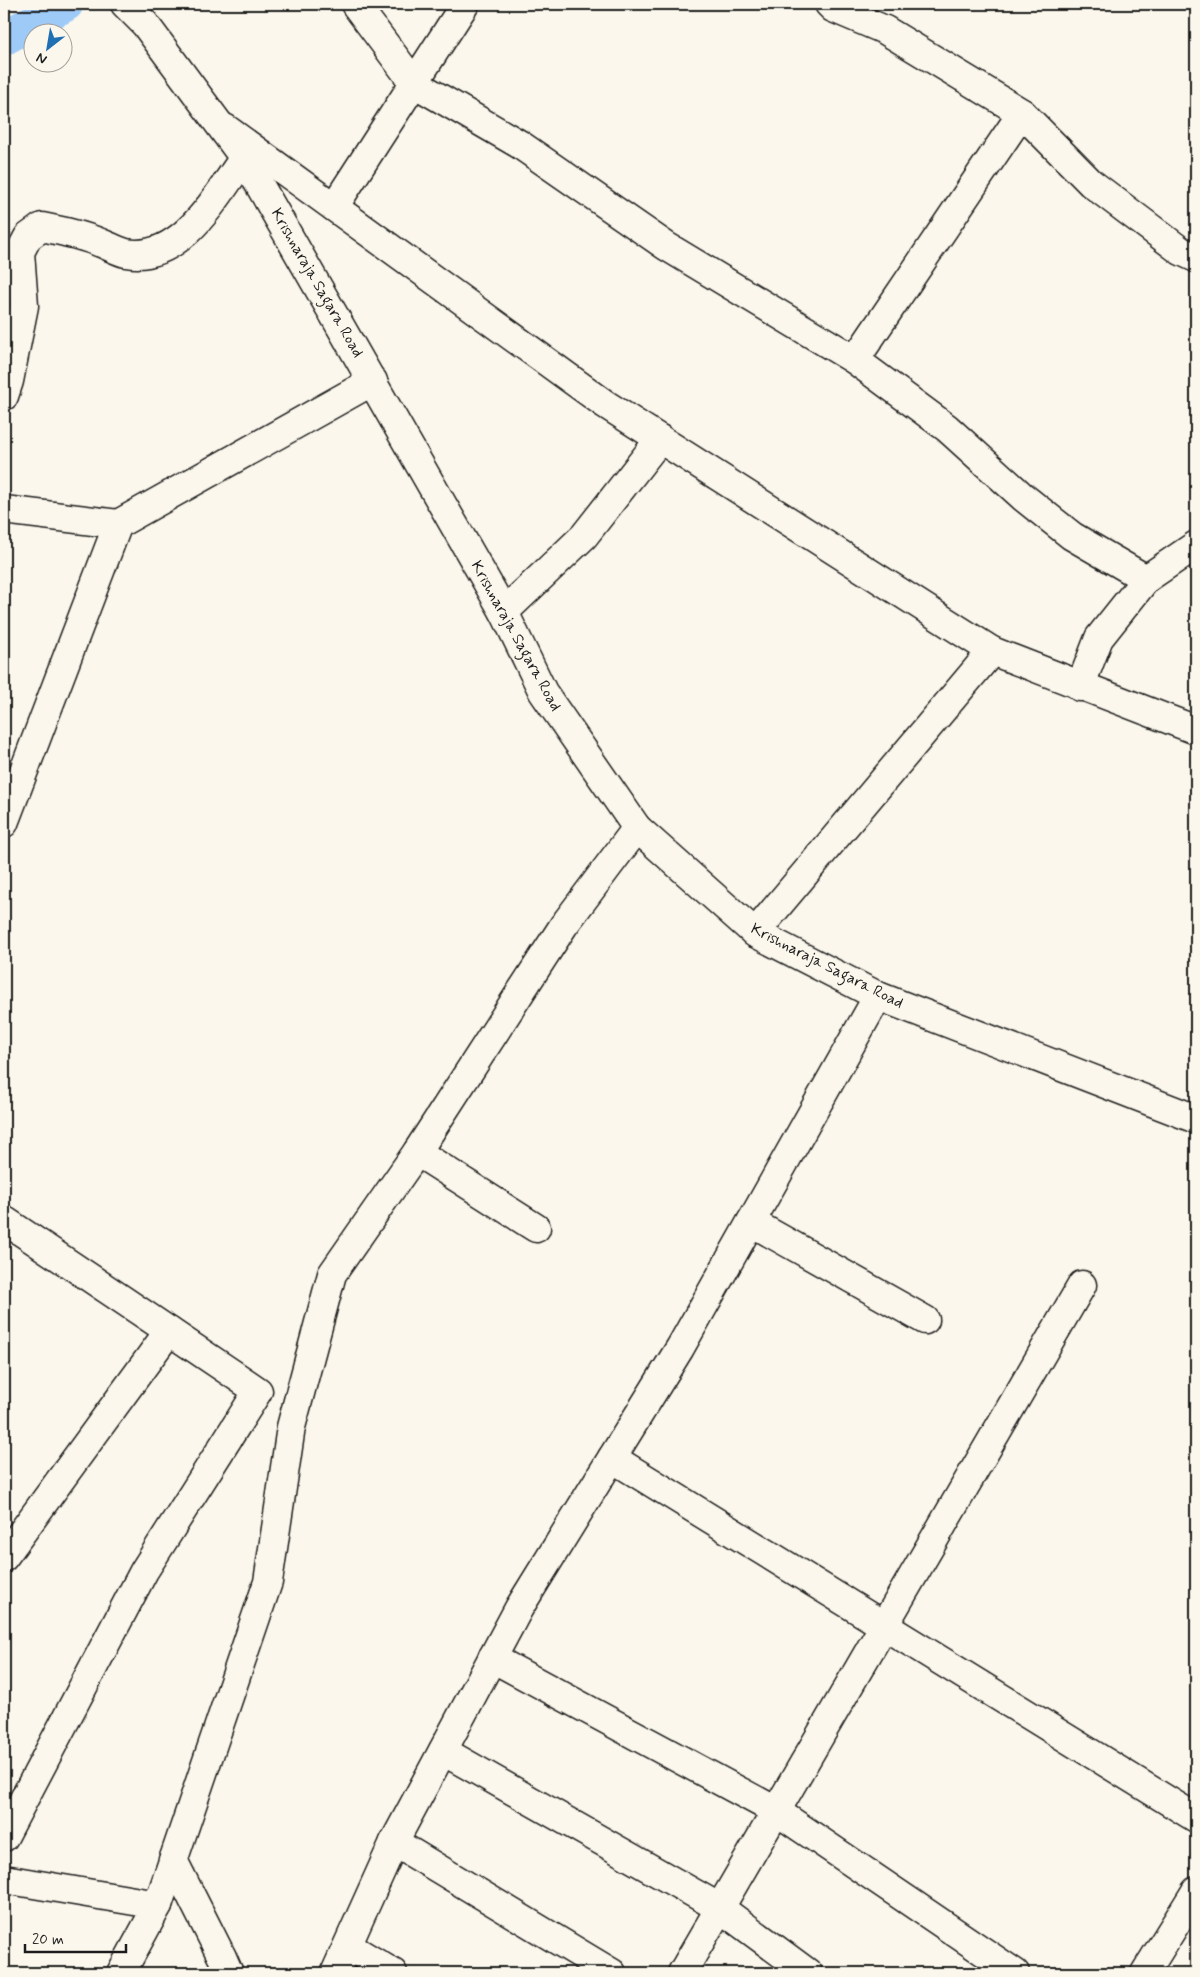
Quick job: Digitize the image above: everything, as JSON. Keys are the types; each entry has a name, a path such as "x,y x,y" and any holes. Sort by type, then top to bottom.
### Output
{"street":[{"name":"Krishnaraja Sagara Road","path":"125,4 145,24 244,158 373,380 504,612 543,692 637,828 755,933 878,996 1196,1118"},
{"path":"355,4 414,83 519,144 666,246 855,360 946,428 1023,497 1072,536 1146,579"},
{"path":"334,207 465,4"},
{"path":"830,4 833,8 885,30 1022,113 1091,183 1180,251 1196,258"},
{"path":"855,360 1022,113"},
{"path":"220,124 605,404 992,651 1080,687 1196,730"},
{"path":"4,396 9,382 24,306 20,252 28,237 42,227 78,235 126,253 150,254 175,242 198,221 244,158"},
{"path":"4,510 118,524 373,380"},
{"path":"504,612 584,536 660,439"},
{"path":"4,823 118,524"},
{"path":"1080,687 1099,638 1146,579 1196,545"},
{"path":"755,933 992,651"},
{"path":"121,1973 158,1905 268,1582 290,1427 332,1274 417,1152 564,925 637,828"},
{"path":"335,1973 394,1842 519,1608 680,1348 878,996"},
{"path":"417,1152 536,1228"},
{"path":"4,1220 258,1390 144,1572 4,1837"},
{"path":"751,1222 925,1320"},
{"path":"682,1973 1082,1285"},
{"path":"4,1557 169,1331"},
{"path":"612,1458 1196,1818"},
{"path":"492,1658 776,1811 1015,1973"},
{"path":"443,1750 720,1908 808,1973"},
{"path":"394,1842 612,1973"},
{"path":"173,1860 229,1973"},
{"path":"4,1879 158,1905"},
{"path":"1145,1973 1196,1891"},
{"path":"348,1946 393,1973"}],"waterway":[{"path":"4,38 66,4"}]}
